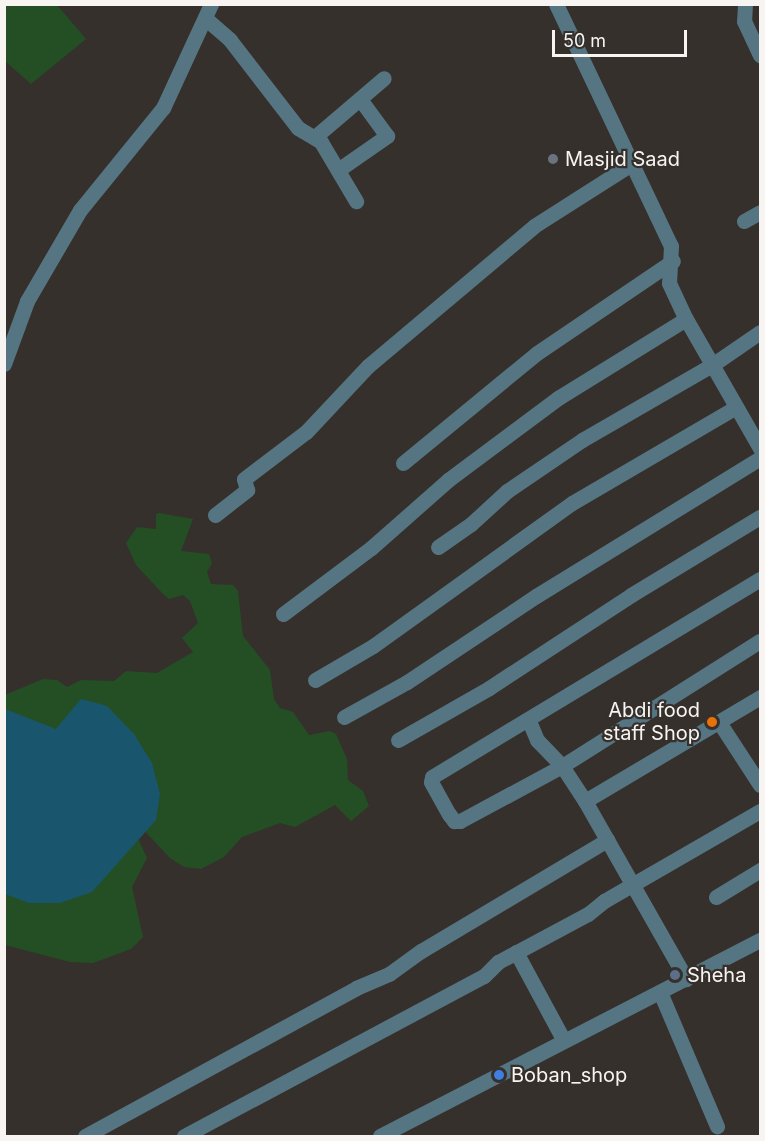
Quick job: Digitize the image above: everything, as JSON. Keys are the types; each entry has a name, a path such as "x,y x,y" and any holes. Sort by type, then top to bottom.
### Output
{"street":[{"path":"556,4 668,240 673,261 669,283 686,319 760,448"},
{"path":"745,4 744,21 760,55"},
{"path":"4,364 27,301 80,210 163,108 208,11 298,128 315,135 356,201"},
{"path":"315,135 384,78"},
{"path":"338,170 387,136 360,99"},
{"path":"215,515 247,490 244,479 306,432 368,366 534,226 633,163"},
{"path":"744,221 760,212"},
{"path":"403,463 537,353 673,261"},
{"path":"283,614 371,548 448,480 558,398 686,319"},
{"path":"438,547 471,524 507,491 582,440 712,365 760,332"},
{"path":"315,680 373,646 564,509 736,407"},
{"path":"344,717 407,682 536,596 760,458"},
{"path":"398,740 489,688 631,595 760,517"},
{"path":"760,579 529,721 432,777 431,782 454,821 460,821 562,766 760,641"},
{"path":"585,801 760,697"},
{"path":"529,721 537,740 562,766 585,801 686,979"},
{"path":"719,722 760,785"},
{"path":"184,1137 484,976 516,952 760,811"},
{"path":"85,1137 356,988 389,974 421,951 607,840"},
{"path":"716,897 760,870"},
{"path":"380,1137 524,1064 563,1039 686,979 726,955 760,940"},
{"path":"516,952 563,1039"},
{"path":"660,992 717,1126"}],"green space":[{"path":"4,5 57,5 86,39 31,84 5,61"},
{"path":"156,514 193,519 181,551 209,554 212,563 207,572 211,584 233,585 238,591 243,636 270,670 274,699 280,708 293,712 309,735 330,731 336,734 347,759 348,780 363,791 369,806 351,821 335,805 295,827 280,823 242,837 224,857 201,869 184,867 170,858 140,826 134,830 147,858 132,887 143,937 131,949 93,963 70,962 5,945 5,695 43,679 57,680 67,687 81,680 114,681 126,671 157,673 193,652 182,638 198,623 190,601 183,595 169,599 163,594 136,565 126,543 137,527 156,529"}],"water":[{"path":"81,699 107,706 134,734 152,763 160,794 156,820 92,892 60,903 29,903 5,894 5,709 56,729"}],"place":[{"name":"Masjid Saad","path":"553,159"},
{"name":"Abdi food staff Shop","path":"712,722"},
{"name":"Sheha","path":"675,975"},
{"name":"Boban_shop","path":"499,1075"}]}
